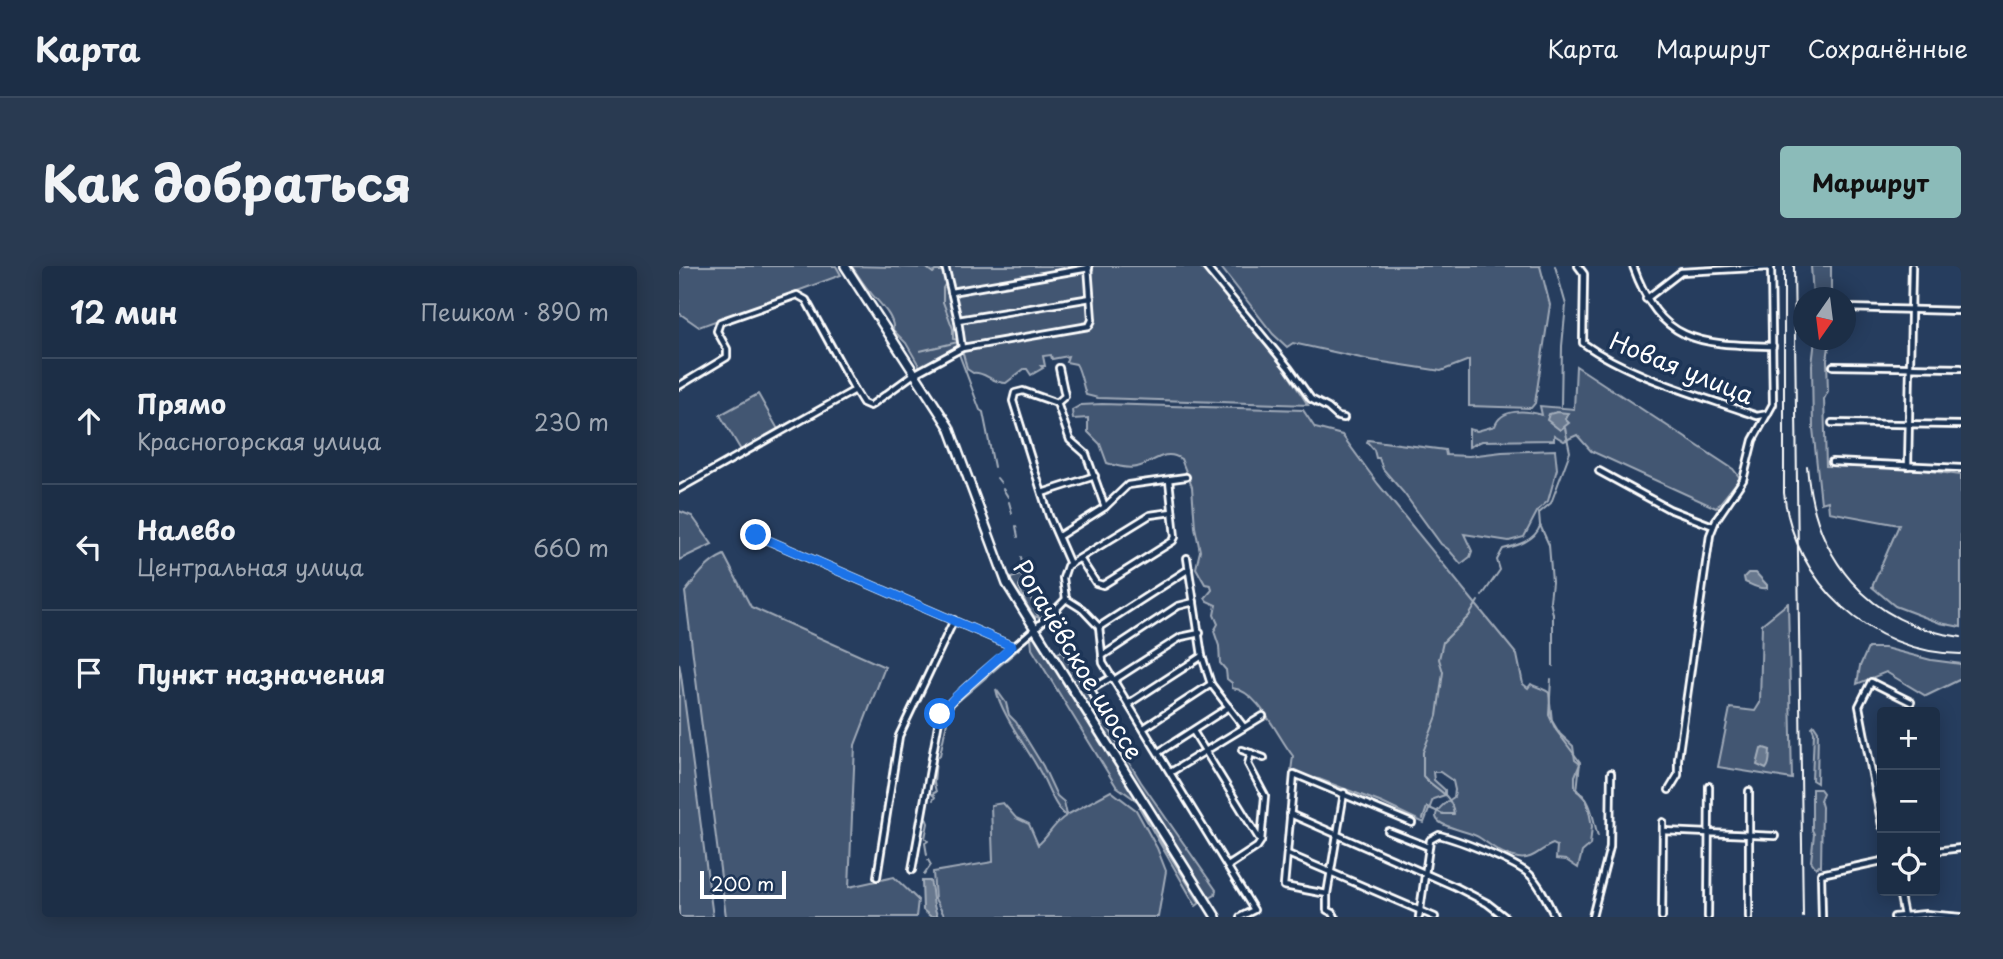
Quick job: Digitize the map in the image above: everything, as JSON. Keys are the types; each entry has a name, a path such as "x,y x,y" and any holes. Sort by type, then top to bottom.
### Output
{"main road":[{"name":"Рогачёвское шоссе","path":"844,266 956,441 1002,572 1216,917"}],"street":[{"path":"945,266 962,348"},
{"path":"1205,266 1289,368 1311,399 1338,417 1344,418"},
{"name":"Новая улица","path":"1578,266 1584,274 1583,343 1630,369 1757,416 1769,414"},
{"path":"1633,266 1646,299 1670,326 1695,340 1724,345 1773,346"},
{"path":"1908,466 1912,266"},
{"path":"679,386 727,357 728,352 717,331 720,323 797,295 806,300 855,390 863,403 870,406 914,374 962,348 1091,324 1089,267 951,292"},
{"path":"1646,299 1681,272 1771,267 1773,404 1753,440 1743,480 1713,526 1707,550 1678,775 1669,790"},
{"path":"958,320 1091,298"},
{"path":"1856,308 1961,311"},
{"path":"1833,366 1961,368"},
{"path":"1057,403 1065,396 1059,369"},
{"path":"679,489 855,390"},
{"path":"1057,403 1023,391 1015,393 1013,399 1042,493 1070,565"},
{"path":"1057,403 1070,440 1086,454 1105,506"},
{"path":"1832,423 1961,425"},
{"path":"1832,462 1961,468"},
{"path":"1599,471 1669,509 1713,526"},
{"path":"1042,493 1095,476"},
{"path":"1059,536 1105,506 1128,485 1186,477"},
{"path":"1081,559 1096,583 1103,585 1173,541 1169,480"},
{"path":"912,870 940,714 1012,646 1056,612 1066,599 1063,578 1070,565 1150,515 1172,512"},
{"path":"756,535 1012,646"},
{"path":"1187,558 1202,656 1211,684 1244,727"},
{"path":"1099,627 1189,569"},
{"path":"1066,599 1082,609 1099,627 1103,663 1254,909 1240,917"},
{"path":"1102,656 1178,606 1194,602"},
{"path":"877,877 899,736 954,620"},
{"path":"1090,690 1181,637 1200,633"},
{"path":"1066,650 1104,714"},
{"path":"1128,704 1202,656"},
{"path":"1877,800 1859,706 1871,682 1911,702"},
{"path":"1144,728 1211,684"},
{"path":"1159,752 1229,707"},
{"path":"1171,772 1263,716"},
{"path":"1193,731 1261,841"},
{"path":"1242,750 1264,758"},
{"path":"1228,866 1257,847 1261,841 1265,796 1248,764 1251,753"},
{"path":"1592,917 1609,847 1611,773"},
{"path":"1327,894 1284,886 1294,774 1412,823"},
{"path":"1708,917 1709,786"},
{"path":"1749,792 1749,917"},
{"path":"1335,917 1327,910 1327,894 1344,793"},
{"path":"1290,814 1487,903 1504,917"},
{"path":"1662,917 1663,822"},
{"path":"1388,831 1429,847"},
{"path":"1663,831 1775,836"},
{"path":"1419,917 1429,847 1432,838 1442,835 1507,861 1529,874 1544,894 1555,917"},
{"path":"1940,850 1961,848"},
{"path":"1288,854 1435,917"},
{"path":"1822,917 1821,874 1877,862"},
{"path":"1900,896 1904,916"},
{"path":"1894,917 1926,914 1961,917"}],"shaded area":[{"path":"679,266 836,266 841,275 699,327 679,313"},
{"path":"851,266 940,266 944,270 944,266 1202,266 1286,371 1308,405 1098,398 1086,395 1076,364 1066,362 1068,356 1052,359 1051,355 1043,356 1043,368 1031,375 1024,369 1006,383 967,369 962,350 921,369 906,343 893,330 892,320 886,310 865,287"},
{"path":"1220,266 1540,266 1550,305 1535,403 1531,408 1469,406 1469,360 1441,371 1370,360 1293,343 1287,347 1273,334"},
{"path":"1811,266 1831,266 1831,287 1812,287"},
{"path":"1814,350 1828,350 1828,391 1824,399 1826,466 1907,468 1961,475 1961,627 1940,623 1895,606 1872,587 1899,525 1829,512 1828,501 1821,503 1813,428"},
{"path":"1576,366 1733,469 1740,478 1716,508 1591,451 1577,435 1564,441 1554,435 1554,440 1482,441 1469,447 1469,429 1477,431 1495,426 1498,420 1508,413 1529,412 1542,415 1540,406 1574,409"},
{"path":"758,394 779,431 742,452 720,415"},
{"path":"1081,405 1303,410 1315,428 1342,435 1378,484 1517,655 1523,684 1528,688 1531,684 1549,693 1552,721 1560,734 1573,746 1575,760 1580,764 1575,776 1575,788 1587,801 1592,826 1590,845 1582,852 1578,868 1566,860 1556,859 1557,846 1553,844 1533,856 1518,858 1503,853 1473,834 1444,825 1436,815 1441,807 1454,797 1455,790 1453,781 1440,772 1433,772 1434,780 1445,790 1445,795 1433,799 1424,823 1382,803 1319,779 1294,776 1291,771 1293,756 1274,726 1251,697 1232,688 1226,670 1220,663 1219,646 1214,631 1218,624 1214,615 1216,605 1205,598 1212,590 1211,585 1205,584 1196,568 1200,551 1192,487 1181,459 1163,456 1133,468 1107,463 1100,444 1088,432 1088,418 1073,419 1072,410"},
{"path":"1568,413 1565,419 1569,423 1560,430 1547,420 1549,414"},
{"path":"1368,440 1445,450 1446,455 1555,450 1557,469 1548,501 1538,510 1524,537 1509,541 1464,534 1472,551 1470,557 1461,564 1441,544 1383,469"},
{"path":"679,511 692,516 712,544 679,560"},
{"path":"724,555 751,607 885,667 855,745 849,887 894,877 918,900 916,917 726,917 685,592 707,566"},
{"path":"1748,573 1756,573 1767,588 1758,588 1745,582 1744,577"},
{"path":"1020,575 1029,581 1031,600 1039,618 1034,616 1010,580"},
{"path":"1788,603 1792,779 1718,767 1730,708 1755,711 1760,703 1762,624"},
{"path":"1031,637 1034,637 1137,801 1116,786 1032,649"},
{"path":"1868,648 1885,648 1931,660 1961,664 1961,679 1926,696 1886,672 1857,684 1860,666"},
{"path":"1062,651 1141,782 1216,890 1215,895 1208,899 1056,654"},
{"path":"679,663 681,675 713,917 679,917"},
{"path":"996,689 1006,703 1009,715 1043,766 1057,796 1064,802 1067,815 1111,791 1136,810 1166,871 1158,917 945,917 935,899 933,872 993,862 991,805 1003,803 1016,818 1029,824 1038,845 1066,816 1054,801 1008,719"},
{"path":"1814,725 1818,731 1817,783 1812,780"},
{"path":"1761,749 1770,750 1766,769 1757,765"},
{"path":"1812,789 1820,789 1823,793 1820,800 1821,866 1816,868 1811,861 1814,834"},
{"path":"1139,807 1200,903 1196,906"},
{"path":"922,881 930,881 938,917 930,916 923,910"}],"waterway":[{"path":"924,266 933,273 943,271 946,283 943,288 943,302 953,329 953,339 958,340 959,347"},
{"path":"1555,266 1566,305 1561,406"},
{"path":"920,351 958,342"},
{"path":"959,354 983,412 994,467"},
{"path":"1553,666 1549,545 1540,525 1539,513 1551,503 1570,452 1565,428"},
{"path":"997,478 1001,483"},
{"path":"1003,489 1008,497"},
{"path":"1009,502 1012,513"},
{"path":"1016,526 1018,537"},
{"path":"1482,596 1500,570 1497,560 1503,549 1530,539 1540,526"},
{"path":"1021,557 1024,574 1019,587 1035,618"},
{"path":"1423,819 1427,807 1443,814 1454,814 1446,796 1423,776 1423,752 1437,716 1443,672 1439,659 1443,642 1469,616 1478,601"},
{"path":"933,800 935,797 932,794 936,792 936,759 940,755 949,712 1019,649"},
{"path":"1551,679 1549,715 1556,730 1580,762 1577,791 1589,804 1598,836"},
{"path":"926,818 927,855"},
{"path":"924,875 931,865 928,860"}],"railway":[{"path":"1784,266 1784,493 1791,526 1803,556 1820,583 1842,607 1868,626 1896,641 1928,650 1961,654"},
{"path":"1794,266 1803,917"},
{"path":"1807,466 1812,499 1821,529 1834,557 1851,581 1873,602 1898,618 1928,630 1961,637"}],"route":[{"path":"756,535 1012,646 940,714"}]}
